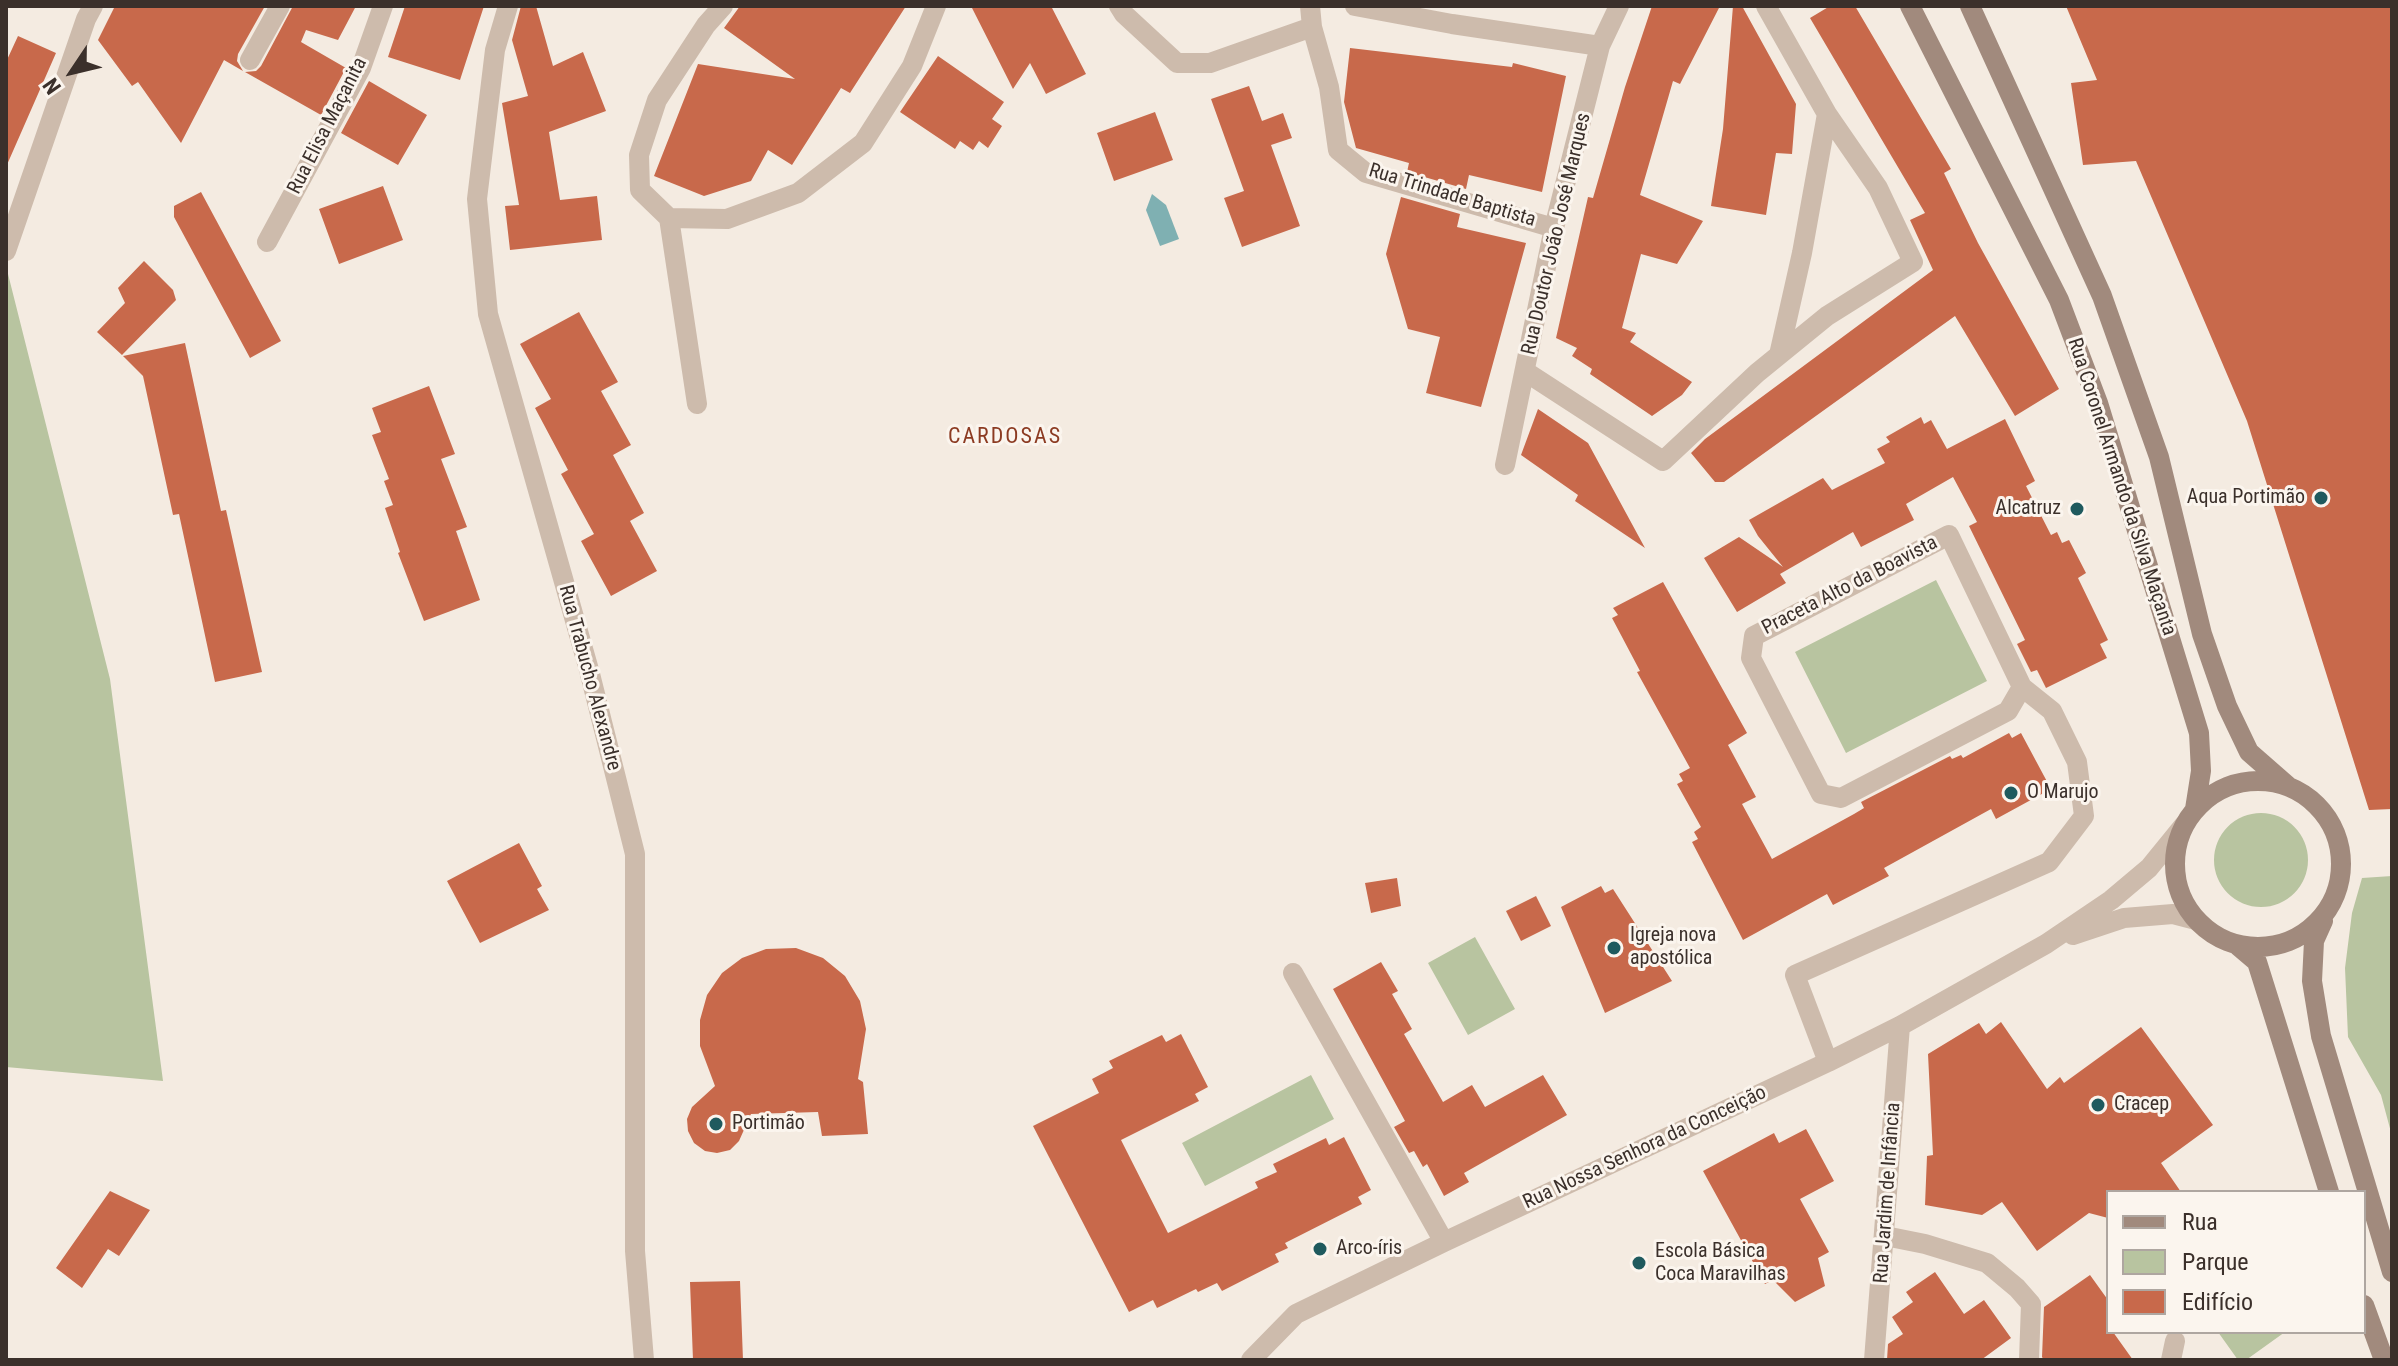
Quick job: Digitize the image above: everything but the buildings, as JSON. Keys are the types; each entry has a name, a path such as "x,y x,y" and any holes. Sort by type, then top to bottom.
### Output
{"main road":[{"name":"Rua Coronel Armando da Silva Maçanta","path":"1910,6 2059,300 2098,403 2199,733 2201,771 2189,817 2177,844 2175,874 2183,902 2196,920 2219,938 2237,945 2257,962 2328,1190"},
{"name":"Rua Coronel Armando da Silva Maçanta","path":"1970,6 2102,296 2159,457 2202,634 2227,706 2249,752 2289,787 2318,806 2338,840 2341,869 2333,900 2314,941 2312,981 2321,1036 2392,1272"},
{"name":"Rua Coronel Armando da Silva Maçanta","path":"2189,817 2215,793 2236,783 2264,781 2289,787"},
{"path":"2237,945 2265,947 2293,940 2316,924 2333,900"},
{"path":"2366,1310 2384,1360"}],"street":[{"path":"6,251 93,6"},
{"path":"250,60 280,6"},
{"name":"Rua Elisa Maçanita","path":"267,242 361,68 383,6"},
{"name":"Rua Trabucho Alexandre","path":"508,6 495,50 477,199 488,314 589,670 635,854 635,1251 644,1360"},
{"path":"697,404 669,218 640,190 639,155 657,100 706,25 723,6"},
{"path":"669,218 727,219 798,193 863,143 912,66 936,6"},
{"path":"1119,6 1177,63 1210,63 1312,27"},
{"name":"Rua Trindade Baptista","path":"1310,6 1312,27 1329,87 1338,150 1366,173 1554,228"},
{"path":"1355,6 1600,46"},
{"name":"Rua Doutor João José Marques","path":"1505,465 1554,228 1600,46 1619,6"},
{"path":"1526,372 1663,461 1779,355 1827,316 1913,262 1878,188 1827,114 1766,6"},
{"path":"1779,355 1802,253 1827,114"},
{"name":"Praceta Alto da Boavista","path":"1828,1062 1795,975 2049,862 2084,816 2077,762 2052,711 2022,687 1949,535 1754,636 1751,658 1821,794 1841,798 2008,711 2022,687"},
{"path":"2046,944 2111,900 2149,868 2189,817"},
{"path":"2046,944 2124,918 2173,914 2196,920"},
{"name":"Rua Nossa Senhora da Conceição","path":"1251,1360 1296,1314 1828,1062 1900,1026 2046,944"},
{"path":"1293,973 1444,1242"},
{"name":"Rua Jardim de Infância","path":"1874,1360 1900,1026"},
{"path":"1885,1236 1925,1244 1987,1263 2017,1288 2031,1304 2029,1360"}],"green space":[{"path":"6,266 110,679 163,1081 6,1067"},
{"path":"1936,580 1987,681 1846,753 1795,652"},
{"path":"2252,813 2270,813 2295,826 2305,842 2308,860 2305,878 2295,894 2270,907 2252,907 2227,894 2214,869 2214,851 2227,826"},
{"path":"2392,876 2392,1136 2381,1095 2348,1037 2345,968 2352,913 2362,878"},
{"path":"1475,937 1515,1009 1468,1035 1428,963"},
{"path":"1311,1075 1334,1119 1205,1186 1182,1143"},
{"path":"2219,1334 2282,1334 2246,1360 2238,1360"}],"water":[{"path":"1152,194 1166,205 1179,239 1160,246 1146,210"}],"place":[{"name":"Aqua Portimão","path":"2321,498"},
{"name":"Alcatruz","path":"2077,509"},
{"name":"O Marujo","path":"2011,793"},
{"name":"Igreja nova apostólica","path":"1614,948"},
{"name":"Cracep","path":"2098,1105"},
{"name":"Portimão","path":"716,1124"},
{"name":"Arco-íris","path":"1320,1249"},
{"name":"Escola Básica Coca Maravilhas","path":"1639,1263"}],"district":[{"name":"CARDOSAS","path":"1005,437"}]}
